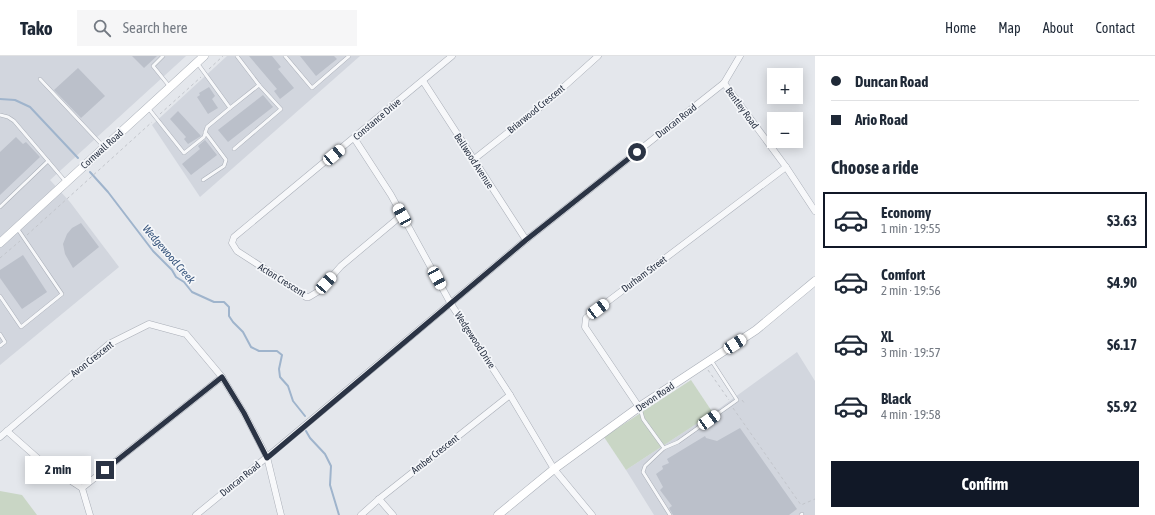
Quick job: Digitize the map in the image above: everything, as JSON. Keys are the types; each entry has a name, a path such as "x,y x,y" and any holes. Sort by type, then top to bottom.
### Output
{"street":[{"name":"Cornwall Road","path":"0,243 204,56"},
{"name":"Constance Drive","path":"233,246 232,243 234,237 452,56"},
{"name":"Briarwood Crescent","path":"473,160 548,101 598,56"},
{"name":"Duncan Road","path":"196,515 267,458 526,240 724,83 740,56"},
{"name":"Bellwood Avenue","path":"423,81 526,240"},
{"name":"Bentley Road","path":"724,83 786,167 815,211"},
{"name":"Wedgewood Drive","path":"354,138 391,195 451,304 510,395 554,468 592,515"},
{"name":"Durham Street","path":"639,407 585,327 586,318 786,167"},
{"name":"Acton Crescent","path":"233,246 237,251 306,297 319,291 341,266 402,215"},
{"name":"Devon Road","path":"498,515 554,468 639,407 756,330 815,281"},
{"name":"Avon Crescent","path":"0,437 109,344 149,324 186,334 222,377 244,413 267,458 281,515"},
{"path":"82,488 222,377"},
{"name":"Amber Crescent","path":"361,515 510,395"},
{"path":"7,431 42,462 82,488 90,515"},
{"path":"379,499 393,515"}],"lane":[{"path":"163,56 153,66 170,87"},
{"path":"234,149 281,109 259,85 237,56"},
{"path":"285,56 312,88 349,56"},
{"path":"197,63 230,108"},
{"path":"40,79 104,147"},
{"path":"148,107 184,153 204,137 207,127 259,85"},
{"path":"0,115 8,117 14,121 66,182"},
{"path":"204,180 224,166 226,160 206,132"},
{"path":"0,207 48,161"},
{"path":"0,296 21,327 62,294 17,228"},
{"path":"0,334 5,342 0,346"},
{"path":"670,515 643,472 645,466 664,448 678,442 737,400 708,362"},
{"path":"639,407 643,420 664,448"}],"path":[{"path":"0,258 96,172"},
{"path":"708,362 731,405 801,505 815,499"}],"shaded area":[{"path":"0,56 186,56 50,180 70,202 119,267 0,365"},
{"path":"227,56 360,56 200,197 152,125"},
{"path":"797,352 815,381 815,515 654,515 626,470 713,413"}],"green space":[{"path":"691,380 713,413 626,470 604,437"},
{"path":"0,491 22,495 37,515 0,515"}],"building":[{"path":"132,56 157,56 144,68"},
{"path":"249,56 272,56 281,67 278,69 294,88 280,99 274,91 277,89"},
{"path":"300,56 334,56 337,59 316,76"},
{"path":"78,68 105,96 81,118 54,90"},
{"path":"209,87 215,96 212,99 218,108 208,114 197,97 200,95 199,93"},
{"path":"263,95 273,107 228,142 218,130"},
{"path":"178,111 201,136 188,144 184,139 186,137 170,119"},
{"path":"16,137 23,144 26,142 40,157 0,195 0,152"},
{"path":"205,140 217,155 191,175 182,164 200,149 198,146"},
{"path":"81,223 99,247 73,268 65,254 63,244 67,234 72,228"},
{"path":"23,255 47,292 22,309 0,278 0,270"},
{"path":"740,428 797,509 789,515 673,515 669,508 672,506 660,490 663,487 656,474 663,469 662,466 669,463 667,459 705,436 706,438 717,441"}],"waterway":[{"name":"Wedgewood Creek","path":"0,99 15,100 30,107 78,158"},
{"name":"Wedgewood Creek","path":"90,172 108,192 153,251 172,270 176,277 184,282 192,292 214,302 224,302 229,307 229,316 243,332 251,347 259,351 277,351 282,355 279,369 280,377 288,386 293,401 305,416"},
{"name":"Wedgewood Creek","path":"306,431 310,438 325,454 331,466 330,485 339,515"}],"route":[{"path":"105,470 222,377 244,413 267,458 526,240 637,152"}]}
